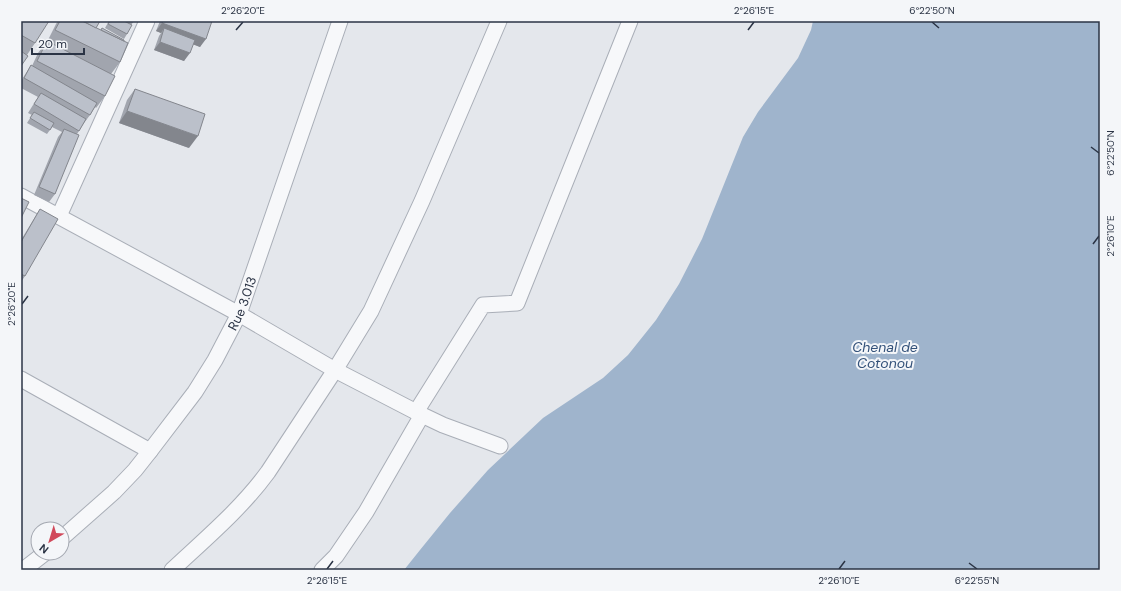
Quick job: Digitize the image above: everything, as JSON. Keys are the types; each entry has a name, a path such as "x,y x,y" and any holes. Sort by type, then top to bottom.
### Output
{"street":[{"path":"59,216 146,21"},
{"name":"Rue 3.013","path":"70,531 114,492 135,470 195,392 215,360 239,314 340,21"},
{"path":"172,570 246,500 258,486 335,370 371,311 422,201 499,21"},
{"path":"322,570 336,556 366,512 419,414 483,305 517,303 630,21"},
{"path":"21,196 239,314 335,370 419,414 443,425 500,446"},
{"path":"21,379 150,451"},
{"path":"23,570 35,561"}],"water":[{"name":"Chenal de Cotonou","path":"813,21 1100,21 1100,570 404,570 450,513 488,470 543,418 603,378 628,355 656,320 679,284 702,239 743,137 758,112 798,58 811,30"}],"building":[{"path":"21,21 49,21 35,43 21,35"},
{"path":"60,21 82,21 128,43 120,62 55,30"},
{"path":"83,21 100,21 96,28"},
{"path":"110,21 124,21 132,25 127,34 108,24"},
{"path":"163,21 212,21 206,39 162,23"},
{"path":"102,28 124,40 124,41 101,30"},
{"path":"164,28 195,40 190,53 160,42"},
{"path":"47,41 115,76 105,96 37,61"},
{"path":"21,51 28,56 21,66"},
{"path":"31,65 97,103 90,115 24,78"},
{"path":"135,89 205,114 198,136 127,111"},
{"path":"41,93 86,119 79,131 34,104"},
{"path":"34,112 54,123 50,130 30,118"},
{"path":"64,129 79,135 55,194 39,187"},
{"path":"21,198 29,202 21,218"},
{"path":"40,209 58,219 25,276 21,274 21,242"}]}
